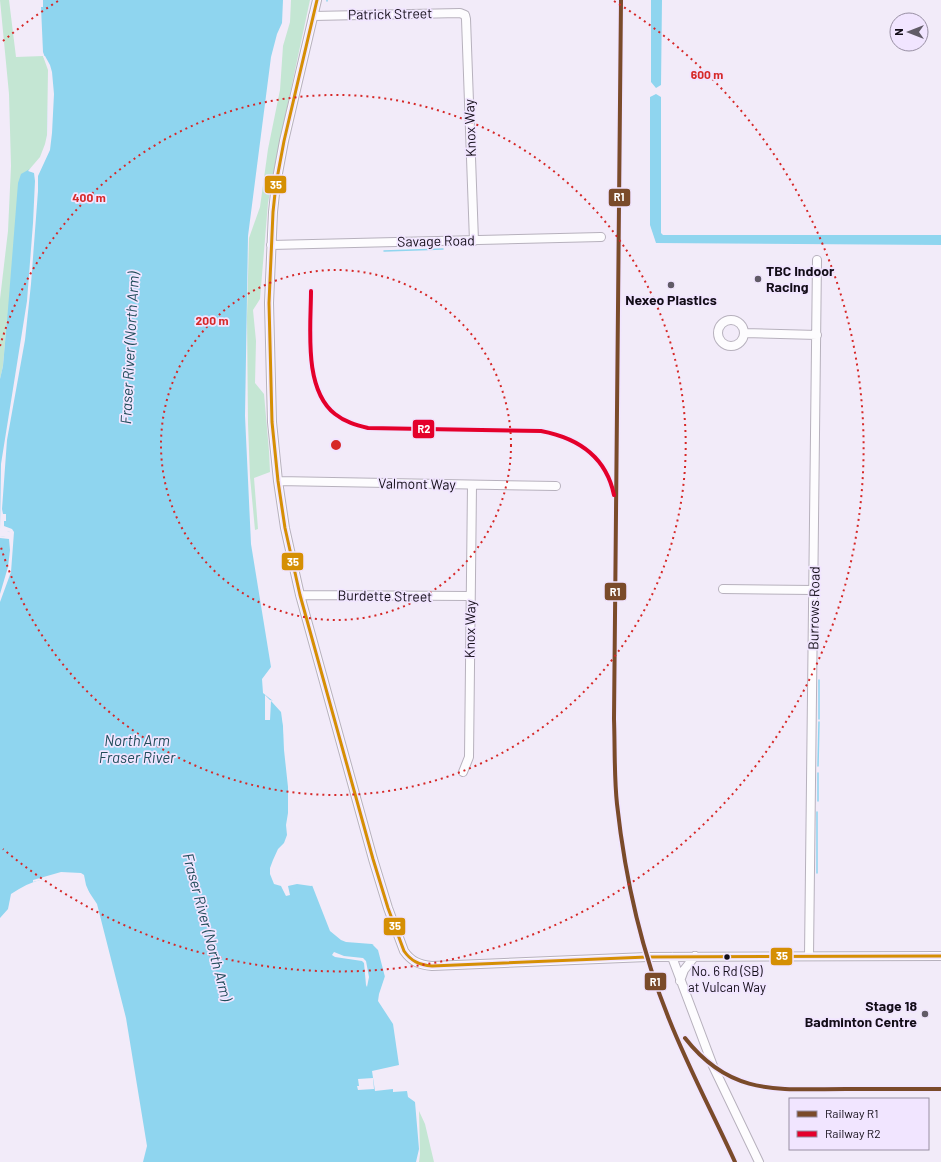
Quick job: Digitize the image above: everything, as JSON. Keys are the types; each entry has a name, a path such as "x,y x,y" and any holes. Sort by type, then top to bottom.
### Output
{"street":[{"path":"317,0 284,141 276,184 273,212 268,336 272,422 278,481 285,528 300,595 373,859 400,943 408,957 415,962 432,966 672,956 941,956"},
{"name":"Patrick Street","path":"313,16 460,13 465,15"},
{"name":"Knox Way","path":"465,15 474,241"},
{"name":"Savage Road","path":"271,245 601,237"},
{"name":"Burrows Road","path":"809,956 817,260"},
{"path":"744,333 817,335"},
{"name":"Valmont Way","path":"278,481 556,486"},
{"name":"Knox Way","path":"463,772 469,757 472,485"},
{"path":"723,589 814,590"},
{"name":"Burdette Street","path":"300,595 470,596"},
{"path":"672,956 680,981 713,1066 759,1162"},
{"path":"680,981 684,970 695,956"}],"green space":[{"path":"0,0 9,0 16,57 43,56 49,69 46,150 35,166 29,171 3,373 17,194 3,366 0,379 0,299 8,231 11,166 9,94"},
{"path":"291,0 310,0 268,203 260,299 253,310 256,341 255,383 264,394 270,472 254,478 258,529 255,530 250,477 248,424 247,317 249,238 260,207 268,149 280,90 283,46 290,22"},
{"path":"419,1111 425,1124 434,1162 419,1162"}],"water":[{"name":"North Arm Fraser River","path":"43,0 283,0 282,23 277,34 271,57 248,236 245,416 251,544 271,667 262,679 263,693 278,705 282,712 291,814 287,838 274,866 277,882 296,880 312,885 330,931 341,940 346,942 372,944 379,948 386,973 378,1001 393,1024 399,1065 372,1071 375,1091 393,1089 393,1092 407,1091 408,1097 415,1102 419,1149 416,1162 143,1162 147,1146 126,1018 97,904 77,874 59,876 42,879 26,885 11,894 8,909 0,918 0,536 11,538 12,533 0,528 0,379 3,366 18,183 21,174 35,166 46,150 49,69 43,52 41,7 43,7"},
{"path":"651,0 662,0 661,85 656,88 651,82"},
{"path":"656,94 661,97 661,233 663,235 941,235 941,245 656,243 650,225 650,97"}],"pier":[{"path":"43,56 45,56 52,72 54,94 52,133 50,150 38,176 31,284 25,340 7,440 2,509 3,514 6,514 4,526 12,529 14,532 11,572 0,602 0,594 8,567 10,550 9,539 0,538 0,536 10,537 10,532 0,530 1,464 27,301 33,223 35,181 34,173 28,171 40,157 47,135 48,70"},
{"path":"265,695 281,707 285,716 288,733 288,752 292,783 293,814 286,846 276,866 277,876 279,881 296,878 303,879 315,885 311,886 297,884 288,886 290,895 286,896 281,886 274,884 270,874 270,868 273,860 278,849 284,843 287,835 286,825 288,813 288,787 283,726 281,712 271,701 270,720 265,720"},
{"path":"61,872 81,873 84,875 86,885 92,899 79,878 76,876 49,878 33,882 33,880"},
{"path":"376,944 381,948 388,972 385,977 378,950 373,945"},
{"path":"334,952 344,956 363,958 366,961 369,977 367,987 364,963 362,961 335,957 332,955"},
{"path":"373,1078 374,1089 358,1090 358,1079"}],"waterway":[{"path":"384,251 443,249"},
{"path":"819,680 819,719"},
{"path":"818,766 819,722"},
{"path":"818,773 818,801"},
{"path":"817,812 817,873"}],"rail line":[{"name":"R1","path":"621,0 614,719 617,804 620,831 630,886 642,940 650,967 676,1037 735,1162"},
{"name":"R2","path":"311,291 310,339 313,374 325,403 339,417 351,423 368,428 541,431 554,434 567,438 578,444 597,459 610,481 614,495"},
{"name":"R1","path":"685,1038 702,1057 720,1071 738,1080 758,1086 799,1089 941,1089"}],"transit line":[{"name":"35","path":"317,0 284,141 276,184 273,212 269,303 272,422 278,481 285,528 300,595 373,859 388,908 404,951 416,962 423,965 432,966 647,957 941,956"}],"place":[{"name":"TBC Indoor Racing","path":"758,279"},
{"name":"Nexeo Plastics","path":"671,285"},
{"name":"No. 6 Rd (SB) at Vulcan Way","path":"727,957"},
{"name":"Stage 18 Badminton Centre","path":"925,1014"}],"water label":[{"name":"Fraser River (North Arm)","path":"130,348"},
{"name":"Fraser River (North Arm)","path":"207,927"}]}
